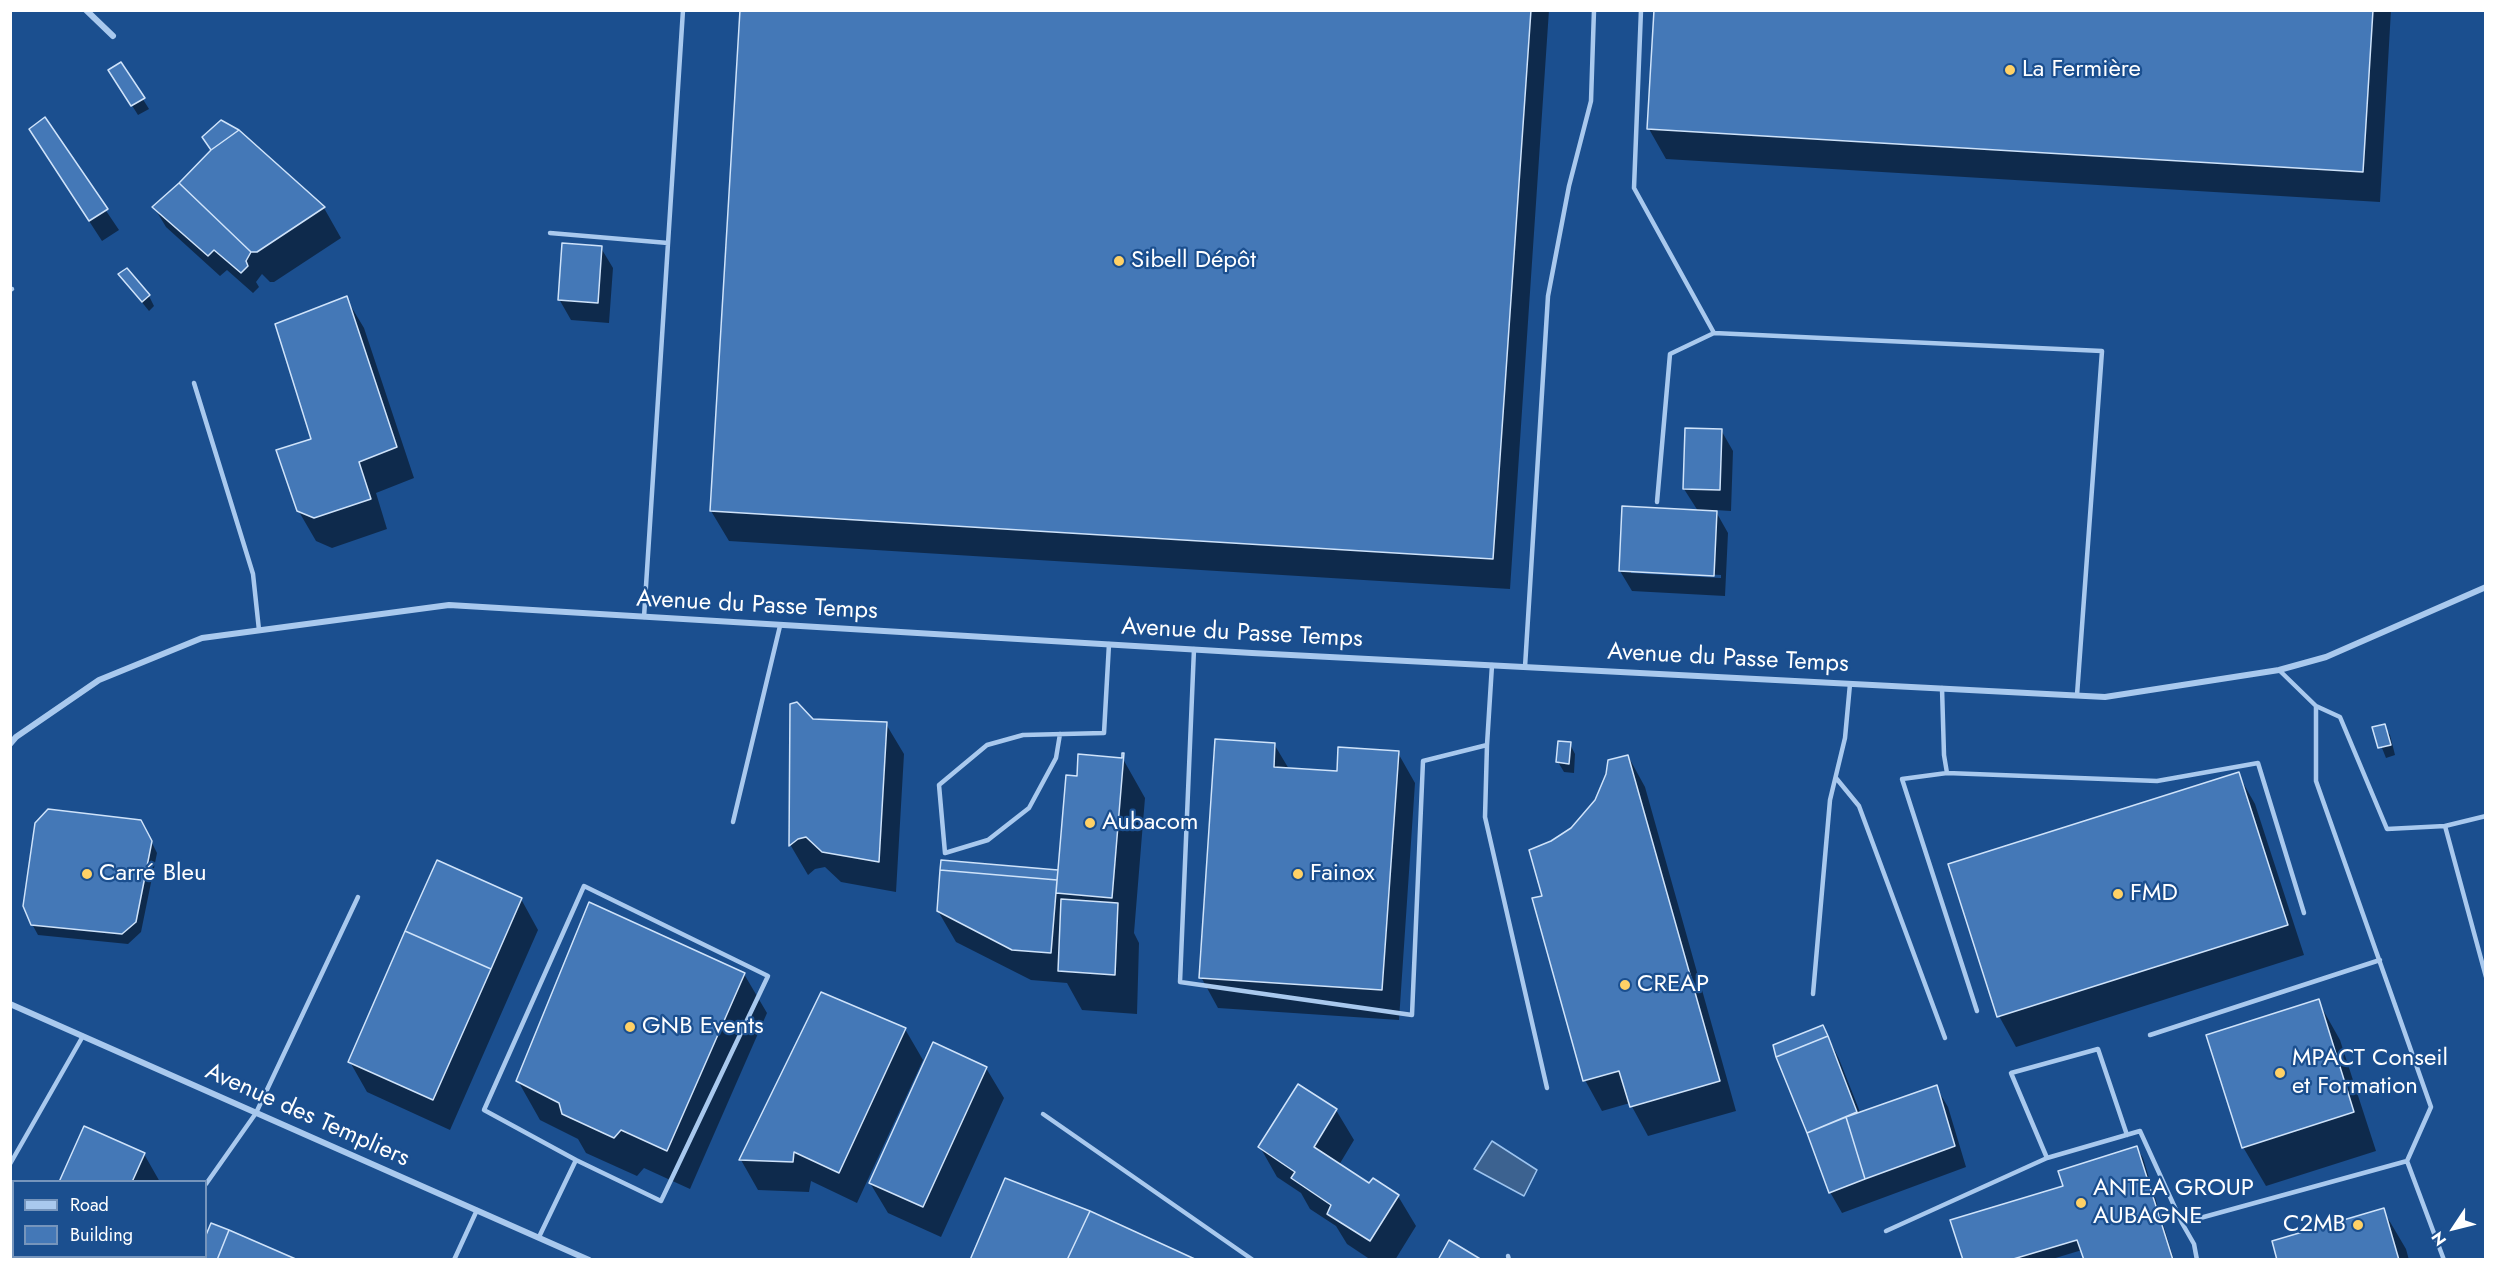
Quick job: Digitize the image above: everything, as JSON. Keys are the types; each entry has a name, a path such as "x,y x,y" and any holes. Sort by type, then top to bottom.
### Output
{"street":[{"path":"86,10 113,36"},
{"name":"Avenue du Passe Temps","path":"10,744 16,737 99,680 202,638 449,605 1109,645 2105,697 2279,670 2326,657 2486,587"},
{"name":"Avenue des Templiers","path":"10,1004 589,1260"}],"lane":[{"path":"644,617 683,10"},
{"path":"1525,667 1548,296 1569,186 1591,101 1594,10"},
{"path":"1641,10 1634,188 1714,333"},
{"path":"550,233 668,243"},
{"path":"1657,502 1670,354 1714,333 2102,351 2077,695"},
{"path":"194,383 253,573 259,630"},
{"path":"733,822 780,626"},
{"path":"1060,734 1056,758 1029,808 988,840 945,853 939,785 987,745 1023,735 1060,734 1104,733 1109,645"},
{"path":"1194,649 1180,982 1412,1015 1423,761 1487,746"},
{"path":"1492,665 1485,817 1547,1088"},
{"path":"2279,670 2316,706 2340,717 2387,829 2445,826 2486,816"},
{"path":"1813,994 1830,800 1845,738 1850,684"},
{"path":"1942,688 1944,755 1947,773"},
{"path":"2316,706 2316,781 2431,1107 2407,1161 2444,1260"},
{"path":"1977,1011 1902,779 1947,773 2157,781 2258,763 2304,913"},
{"path":"1836,778 1859,806 1945,1038"},
{"path":"2445,826 2486,977"},
{"path":"584,886 768,976 661,1202 576,1160 484,1110 584,886"},
{"path":"207,1183 256,1113 358,897"},
{"path":"2150,1035 2380,960"},
{"path":"10,1164 83,1036"},
{"path":"2047,1158 2011,1073 2098,1049 2127,1135"},
{"path":"1043,1114 1253,1260"},
{"path":"1886,1230 2047,1158 2140,1131 2194,1244 2197,1260"},
{"path":"539,1237 576,1160"},
{"path":"2182,1223 2407,1161"},
{"path":"453,1260 477,1210"}],"water":[{"path":"1492,1141 1537,1170 1524,1196 1474,1169"}],"building":[{"name":"Sibell Dépôt","path":"740,10 1531,10 1493,559 710,511"},
{"name":"La Fermière","path":"1654,10 2373,10 2363,172 1647,129"},
{"path":"121,62 145,98 131,106 108,70"},
{"path":"45,117 108,209 89,221 29,129"},
{"path":"221,120 239,130 211,150 202,137"},
{"path":"239,130 325,207 257,252 251,252 179,183 211,150"},
{"path":"179,183 251,252 246,261 248,266 241,273 214,250 208,256 152,207"},
{"path":"562,243 602,246 598,303 558,300"},
{"path":"127,268 150,295 142,302 118,274"},
{"path":"347,296 397,447 359,462 371,499 314,518 297,511 276,450 311,439 275,324"},
{"path":"1685,428 1722,429 1720,490 1683,489"},
{"path":"1622,506 1717,511 1714,576 1619,571"},
{"path":"797,702 813,719 887,722 879,862 822,852 806,837 798,839 789,846 790,704"},
{"path":"2385,724 2391,745 2378,748 2372,727"},
{"name":"Fainox","path":"1215,739 1275,743 1274,767 1337,771 1338,747 1399,751 1382,990 1199,978"},
{"path":"1558,741 1571,742 1569,764 1556,762"},
{"name":"Aubacom","path":"1122,753 1124,753 1112,898 1056,893 1066,775 1077,776 1078,754 1122,758"},
{"name":"CREAP","path":"1628,755 1720,1081 1630,1107 1619,1071 1583,1081 1532,898 1542,896 1529,850 1551,841 1571,828 1595,800 1606,774 1608,760"},
{"name":"FMD","path":"2239,772 2288,925 1997,1017 1948,864"},
{"name":"Carré Bleu","path":"48,809 141,820 152,841 136,922 122,934 31,925 23,906 35,823"},
{"path":"437,860 522,898 491,969 405,931"},
{"path":"941,860 1058,870 1057,880 940,870"},
{"path":"940,870 1057,880 1051,953 1012,950 937,911"},
{"path":"1061,899 1118,903 1115,975 1058,971"},
{"name":"GNB Events","path":"589,902 745,973 667,1151 621,1130 614,1138 562,1114 559,1103 516,1081"},
{"path":"405,931 491,969 433,1100 348,1062"},
{"path":"821,992 906,1028 839,1173 794,1152 793,1162 739,1160"},
{"name":"MPACT Conseil et Formation","path":"2319,999 2354,1112 2242,1148 2206,1035"},
{"path":"1823,1025 1828,1036 1776,1057 1773,1045"},
{"path":"1828,1036 1857,1112 1807,1133 1776,1057"},
{"path":"933,1042 987,1067 923,1207 869,1183"},
{"path":"1298,1084 1337,1109 1314,1147 1369,1183 1373,1178 1399,1195 1370,1241 1327,1214 1331,1205 1291,1178 1295,1172 1258,1147"},
{"path":"1937,1085 1955,1146 1865,1179 1846,1117"},
{"path":"1846,1117 1865,1179 1829,1193 1807,1133"},
{"path":"84,1126 145,1153 133,1180 60,1180"},
{"name":"ANTEA GROUP AUBAGNE","path":"2137,1146 2173,1260 2084,1260 2077,1240 2010,1260 1963,1260 1950,1220 2063,1186 2058,1171"},
{"path":"1005,1178 1090,1211 1067,1260 970,1260"},
{"name":"C2MB","path":"2384,1208 2399,1260 2277,1260 2272,1241"},
{"path":"1090,1211 1197,1260 1067,1260"},
{"path":"211,1223 229,1230 217,1260 195,1260 196,1258 207,1258 207,1233"},
{"path":"229,1230 298,1260 217,1260"},
{"path":"1449,1240 1482,1260 1438,1260"}],"place":[{"name":"La Fermière","path":"2010,70"},
{"name":"Sibell Dépôt","path":"1119,261"},
{"name":"Aubacom","path":"1090,823"},
{"name":"Carré Bleu","path":"87,874"},
{"name":"Fainox","path":"1298,874"},
{"name":"FMD","path":"2118,894"},
{"name":"CREAP","path":"1625,985"},
{"name":"GNB Events","path":"630,1027"},
{"name":"MPACT Conseil et Formation","path":"2280,1073"},
{"name":"ANTEA GROUP AUBAGNE","path":"2081,1203"},
{"name":"C2MB","path":"2358,1225"}]}
